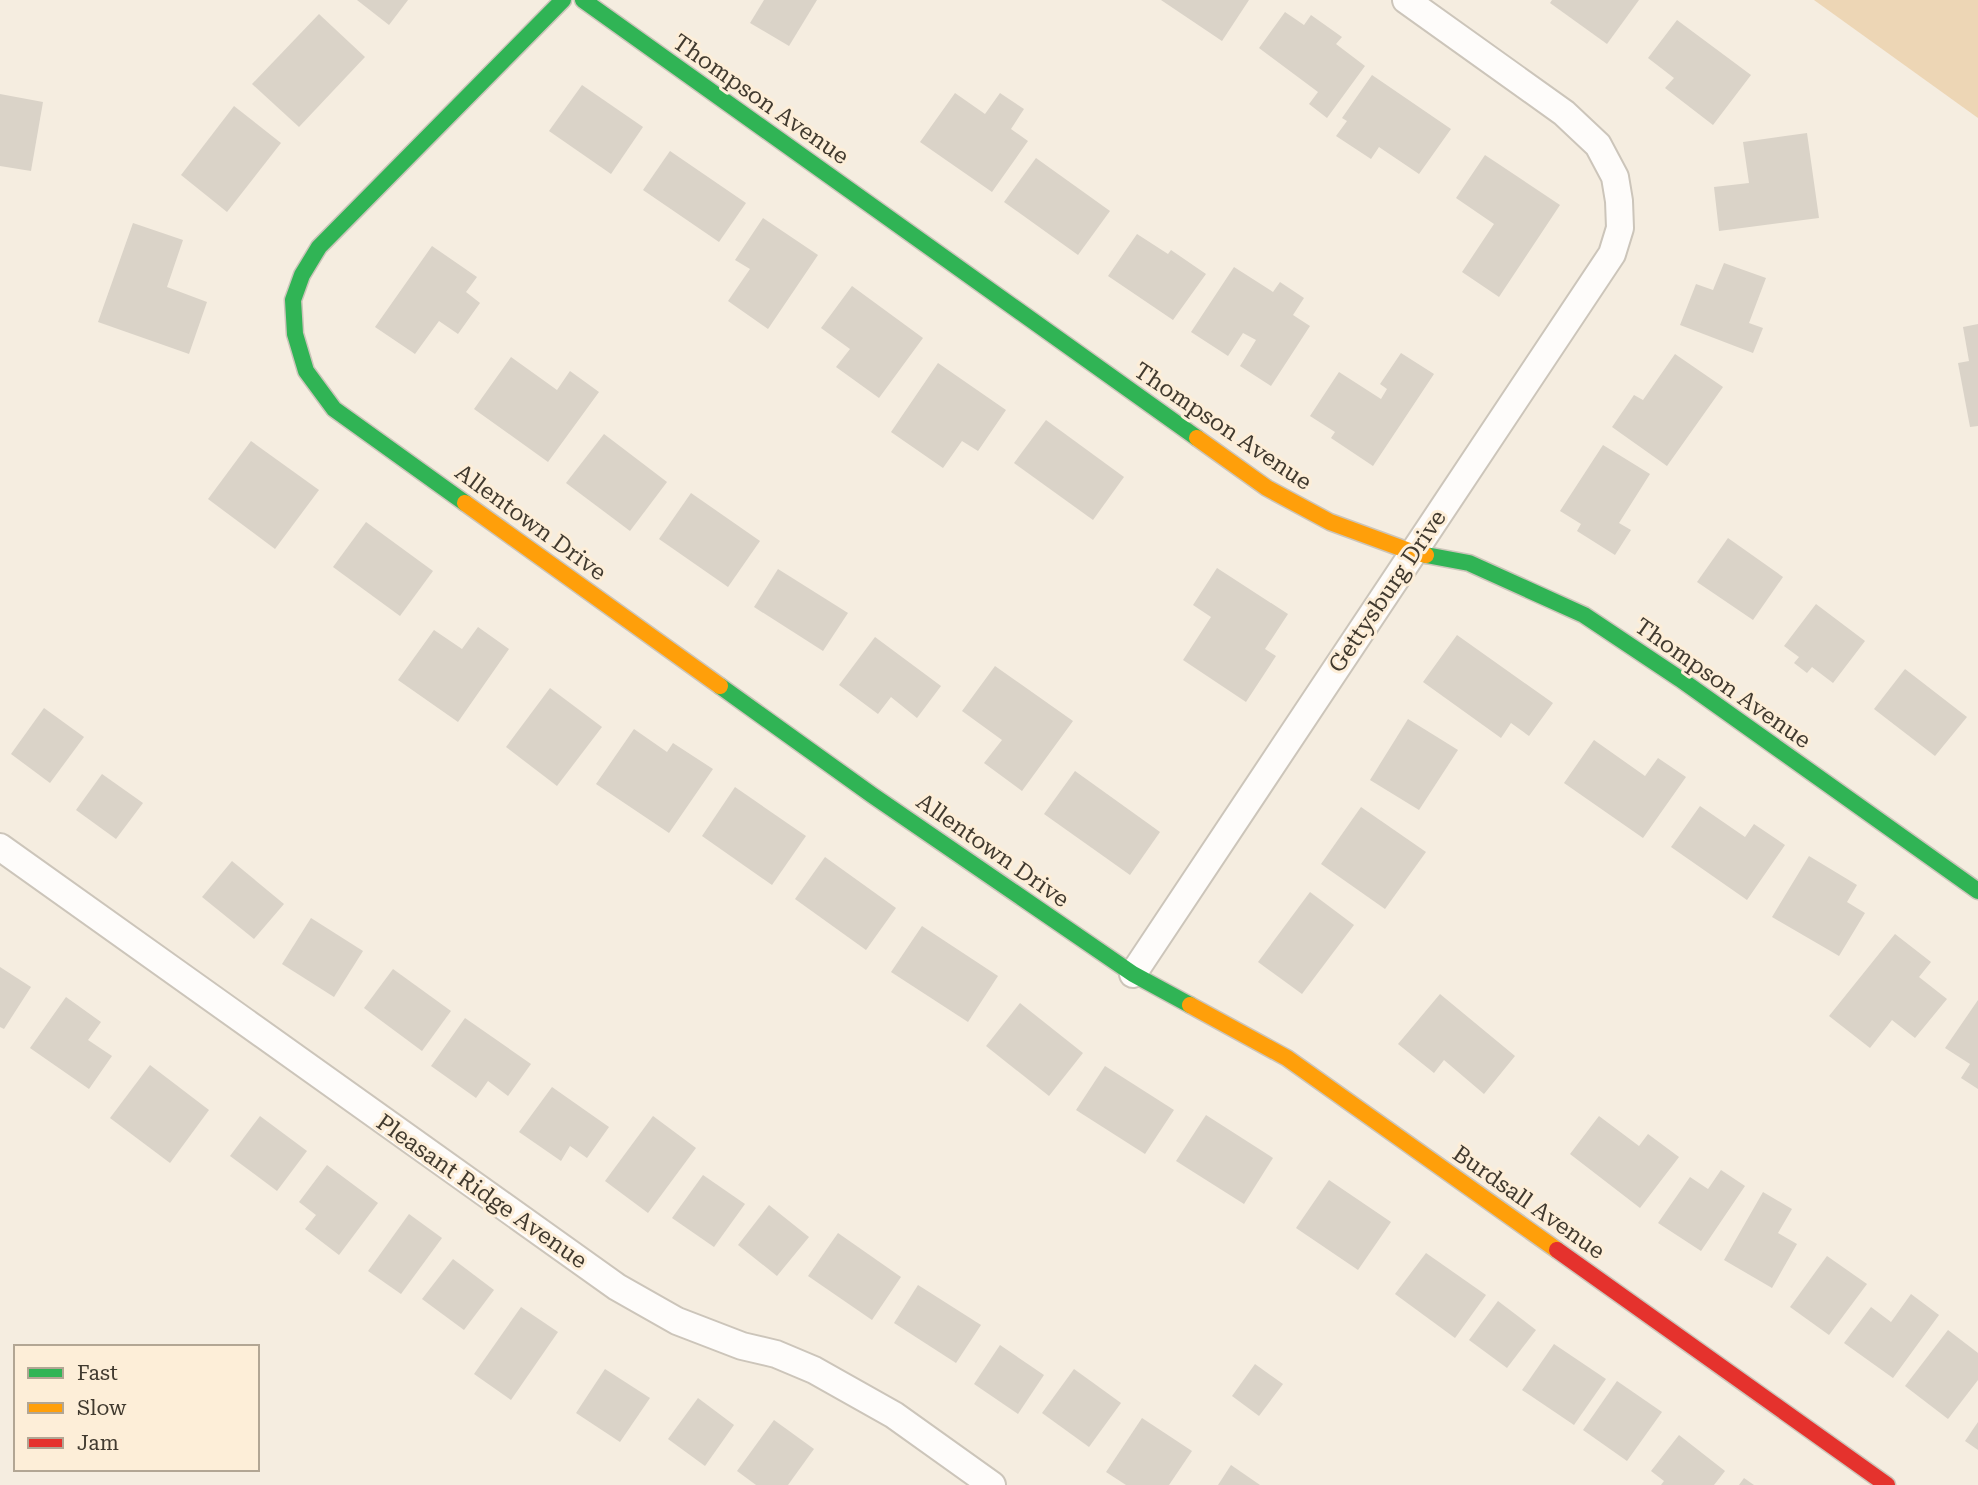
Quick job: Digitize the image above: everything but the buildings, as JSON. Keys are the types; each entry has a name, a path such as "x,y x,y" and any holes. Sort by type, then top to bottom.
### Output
{"street":[{"name":"Allentown Drive","path":"563,0 319,247 302,275 293,300 295,334 306,371 334,409 872,795 1133,974"},
{"name":"Thompson Avenue","path":"583,0 1268,488 1330,522 1412,552 1469,563 1584,615 1680,679 1978,891"},
{"name":"Gettysburg Drive","path":"1133,974 1612,254 1619,228 1619,201 1615,177 1598,145 1564,113 1406,0"},
{"name":"Pleasant Ridge Avenue","path":"0,847 617,1287 677,1321 742,1346 776,1354 814,1370 894,1415 992,1485"},
{"name":"Burdsall Avenue","path":"1133,974 1287,1058 1887,1485"}],"shaded area":[{"path":"1814,0 1978,0 1978,118"}],"traffic: fast":[{"path":"465,503 334,409 306,371 295,334 293,300 302,275 319,247 563,0"},
{"path":"583,0 1197,438"},
{"path":"1426,555 1469,563 1584,615 1680,679 1978,891"},
{"path":"720,686 872,795 1133,974 1190,1005"}],"traffic: slow":[{"path":"1197,438 1267,488 1330,522 1426,555"},
{"path":"465,503 720,686"},
{"path":"1190,1005 1287,1058 1557,1250"}],"traffic: jam":[{"path":"1557,1250 1887,1485"}]}
